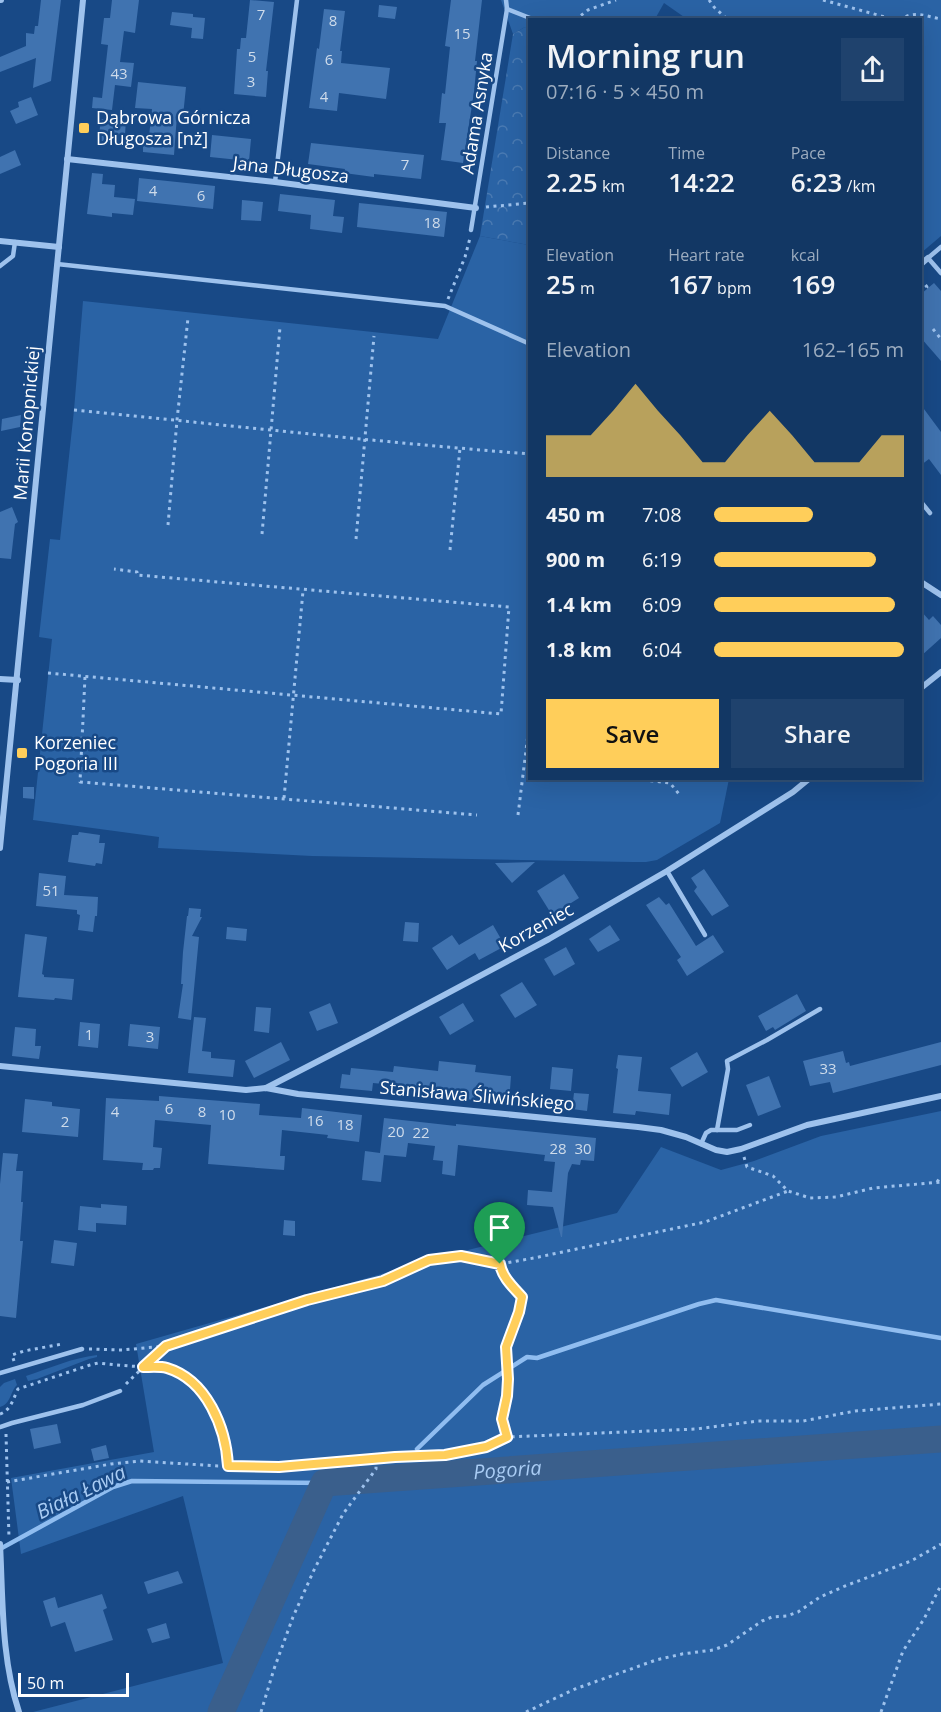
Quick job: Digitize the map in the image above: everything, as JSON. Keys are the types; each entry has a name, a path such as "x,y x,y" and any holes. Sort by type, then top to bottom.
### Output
{"street":[{"name":"Marii Konopnickiej","path":"0,848 83,0"},
{"name":"Jana Długosza","path":"67,159 275,182 476,208"},
{"path":"0,241 59,247"},
{"path":"922,263 928,258"},
{"path":"922,583 941,595"},
{"path":"922,687 938,674"},
{"path":"0,679 18,680"},
{"name":"Korzeniec","path":"266,1088 520,955 667,872 793,792 808,780"},
{"name":"Stanisława Śliwińskiego","path":"0,1066 246,1090 266,1088 298,1094 650,1128 686,1137 716,1150 727,1152 807,1125 941,1096"},
{"path":"0,1544 8,1663 20,1712"}],"lane":[{"path":"275,182 297,0"},
{"name":"Adama Asnyka","path":"471,230 507,9 506,0"},
{"path":"507,9 530,18"},
{"path":"0,266 13,256 15,242"},
{"path":"941,247 928,258 941,273"},
{"path":"57,264 445,306 528,343"},
{"path":"922,503 930,513"},
{"path":"938,674 941,682"},
{"path":"667,872 705,935"},
{"path":"717,1130 728,1061 820,1009"},
{"path":"701,1144 706,1133 711,1130 737,1130 750,1125"},
{"path":"0,1373 82,1349"},
{"path":"0,1427 83,1405 120,1391"}],"path":[{"path":"578,18 588,10 616,0"},
{"path":"709,0 726,18"},
{"path":"823,0 890,18"},
{"path":"902,18 913,14 941,19"},
{"path":"476,208 528,203"},
{"path":"445,306 465,257 471,230"},
{"path":"922,280 927,287 924,288"},
{"path":"168,525 188,318"},
{"path":"262,534 280,327"},
{"path":"933,329 940,336"},
{"path":"356,539 374,336"},
{"path":"74,410 365,440 528,454"},
{"path":"450,550 460,448"},
{"path":"48,673 501,714 509,607 137,576 138,572 114,569"},
{"path":"284,798 303,591"},
{"path":"85,677 80,782 477,815"},
{"path":"518,815 528,735"},
{"path":"524,768 528,769"},
{"path":"645,780 670,783 679,794"},
{"path":"741,1149 747,1167 772,1176 788,1191 810,1198 836,1197 873,1188 939,1182 941,1176"},
{"path":"82,1349 122,1350 166,1346 307,1300 383,1281 429,1260 461,1256 500,1264 705,1222 788,1191"},
{"path":"500,1264 507,1279 522,1297 506,1347 508,1379 502,1419 507,1437"},
{"path":"13,1357 12,1355 24,1351 65,1343"},
{"path":"120,1391 166,1346"},
{"path":"0,1414 6,1412 18,1389 98,1363 166,1368 191,1381 212,1406 223,1432 228,1466"},
{"path":"7,1482 140,1461 279,1467 376,1458 445,1455 486,1447 507,1437 696,1430 758,1421 803,1421 855,1411 941,1404"},
{"path":"7,1425 5,1438 8,1532"},
{"path":"261,1712 293,1617 314,1570 343,1514 376,1469 376,1458"},
{"path":"526,1712 575,1689 656,1660 713,1650 727,1645 762,1621 798,1612 820,1597 911,1561 941,1545"},
{"path":"881,1712 903,1651 924,1619 941,1585"}],"green space":[{"path":"501,0 941,0 941,236 922,252 922,18 686,18 664,3 656,18 528,18 528,28 525,27 513,34"},
{"path":"525,27 528,28 528,245 480,236 513,34"},
{"path":"480,236 528,245 528,780 729,780 720,823 657,860 632,862 312,856 158,848 159,837 33,820 52,639 39,637 50,539 60,540 83,301 438,339"},
{"path":"941,1111 941,1712 33,1712 223,1663 183,1496 21,1554 11,1478 154,1452 136,1344 448,1255 617,1213 661,1147 721,1170 754,1161 821,1136"},
{"path":"97,1355 97,1357 37,1379 28,1381 26,1376 70,1361"},
{"path":"15,1379 17,1385 8,1401 0,1407 0,1387"}],"building":[{"path":"41,0 61,0 51,81 33,88 36,58 0,72 0,57 26,46 26,33 34,34 35,26 38,26"},
{"path":"112,0 139,0 135,33 124,31 120,62 134,63 131,87 115,85 112,110 92,108 93,97 102,98 108,45 101,44 104,18 110,18"},
{"path":"250,0 274,2 266,71 268,71 266,97 234,94 237,49 240,49 241,38 246,38"},
{"path":"451,0 482,0 474,92 463,163 441,160 446,123 439,123 450,47 445,46"},
{"path":"379,5 397,7 395,19 378,17"},
{"path":"324,9 345,11 340,51 342,51 341,63 390,68 386,99 339,93 337,111 309,108"},
{"path":"172,12 205,18 203,39 191,38 192,28 170,25"},
{"path":"138,82 186,87 183,116 177,115 174,155 143,152 143,147 98,143 101,119 126,121 125,134 149,136 152,109 135,108"},
{"path":"31,97 38,115 16,124 10,111 19,107 18,102"},
{"path":"212,135 251,139 249,161 210,157"},
{"path":"311,143 424,155 421,179 374,174 374,177 344,173 345,169 308,164"},
{"path":"15,150 21,165 0,174 0,157"},
{"path":"92,173 103,174 102,184 115,185 114,197 135,199 133,215 112,213 112,217 87,214"},
{"path":"139,178 215,186 213,209 137,201"},
{"path":"280,194 335,200 333,216 344,217 342,233 310,229 311,215 278,211"},
{"path":"242,200 263,202 261,221 241,220"},
{"path":"359,203 447,212 444,237 357,227"},
{"path":"934,283 941,291 941,361 922,339 922,293"},
{"path":"922,406 941,432 941,475 929,459 922,464"},
{"path":"21,415 20,427 1,431 2,419"},
{"path":"12,507 18,522 15,524 11,559 0,558 0,512"},
{"path":"922,612 929,620 933,616 941,625 941,638 922,655"},
{"path":"23,787 34,787 34,799 23,798"},
{"path":"79,832 100,835 99,843 105,843 102,864 96,863 95,866 68,862 72,835 78,835"},
{"path":"535,862 512,883 495,863"},
{"path":"704,869 729,906 712,916 694,891 697,887 691,878"},
{"path":"39,873 66,876 64,895 98,897 93,932 78,930 80,915 77,914 77,910 36,906"},
{"path":"564,874 579,898 552,915 537,891"},
{"path":"659,897 666,905 669,903 696,946 713,935 724,952 687,976 677,960 681,957 646,905"},
{"path":"189,908 201,909 200,917 202,917 192,936 199,937 191,1020 178,1018"},
{"path":"405,922 419,923 418,942 403,941"},
{"path":"493,925 505,946 479,960 475,953 447,970 432,948 452,935 459,945"},
{"path":"610,925 620,940 598,952 589,939"},
{"path":"227,927 247,929 246,941 226,939"},
{"path":"25,934 47,937 42,974 44,977 74,979 72,1000 18,997"},
{"path":"566,947 575,964 554,976 544,959"},
{"path":"522,982 537,1005 515,1018 500,995"},
{"path":"797,994 806,1011 775,1030 773,1027 766,1031 758,1016"},
{"path":"330,1003 338,1023 317,1031 309,1012"},
{"path":"463,1003 474,1021 450,1035 439,1017"},
{"path":"256,1007 271,1008 269,1033 254,1031"},
{"path":"194,1017 206,1018 202,1051 211,1052 211,1058 235,1060 233,1077 188,1073"},
{"path":"80,1022 100,1024 98,1048 78,1046"},
{"path":"130,1024 160,1027 158,1049 128,1046"},
{"path":"15,1027 36,1029 35,1046 41,1046 39,1059 12,1056"},
{"path":"281,1042 290,1060 254,1078 245,1061"},
{"path":"941,1042 941,1065 833,1093 830,1082 810,1086 803,1061 843,1051 846,1063 849,1062 850,1066"},
{"path":"697,1052 708,1072 682,1087 670,1068"},
{"path":"618,1055 642,1057 638,1091 671,1094 669,1115 636,1111 635,1115 613,1113"},
{"path":"439,1061 476,1065 475,1072 511,1076 509,1103 453,1098 454,1090 427,1087 426,1096 404,1094 404,1086 373,1083 372,1091 340,1088 342,1074 350,1075 351,1068 393,1072 394,1066 438,1071"},
{"path":"552,1067 573,1069 571,1091 550,1089"},
{"path":"769,1076 781,1107 758,1116 746,1085"},
{"path":"574,1093 589,1094 587,1111 572,1109"},
{"path":"159,1096 260,1104 259,1115 301,1118 302,1108 362,1115 359,1142 327,1138 328,1135 282,1130 280,1156 285,1156 284,1170 208,1164 211,1125 155,1120 153,1147 162,1148 160,1168 142,1170 143,1163 103,1160 106,1098 159,1101"},
{"path":"25,1099 52,1102 52,1106 80,1109 78,1137 22,1132"},
{"path":"384,1118 596,1138 594,1161 581,1160 580,1165 572,1164 568,1173 561,1237 553,1207 527,1205 528,1190 552,1192 555,1162 544,1161 545,1155 458,1145 455,1176 442,1174 443,1161 433,1160 435,1146 408,1143 406,1157 384,1155 381,1182 362,1180 365,1151 380,1153"},
{"path":"3,1153 18,1154 16,1171 23,1171 20,1241 23,1241 16,1318 0,1316 0,1184"},
{"path":"101,1204 127,1206 126,1225 96,1223 96,1232 78,1230 80,1206 101,1208"},
{"path":"284,1220 295,1221 295,1236 283,1235"},
{"path":"54,1240 77,1243 74,1266 51,1263"},
{"path":"57,1424 61,1443 34,1449 30,1429"},
{"path":"106,1445 109,1458 94,1461 91,1449"},
{"path":"178,1571 183,1583 148,1594 144,1582"},
{"path":"102,1594 107,1608 103,1610 113,1640 75,1652 65,1622 51,1627 43,1601 55,1597 58,1608"},
{"path":"166,1623 170,1638 152,1643 147,1629"}],"waterway":[{"path":"417,1449 483,1385 527,1357 537,1358 716,1300 941,1338"},
{"name":"Pogoria","path":"221,1712 324,1483 941,1439"},
{"name":"Biała Ława","path":"0,1549 113,1487 132,1481 324,1483"}],"place":[{"name":"Dąbrowa Górnicza Długosza [nż]","path":"84,128"},
{"name":"Korzeniec Pogoria III","path":"22,753"}],"route":[{"path":"461,1256 500,1264 507,1279 522,1297 506,1347 508,1379 502,1419 507,1437 486,1447 445,1455 279,1467 228,1466 223,1432 212,1406 191,1381 166,1368 143,1367 166,1346 307,1300 383,1281 429,1260 461,1256"}]}
